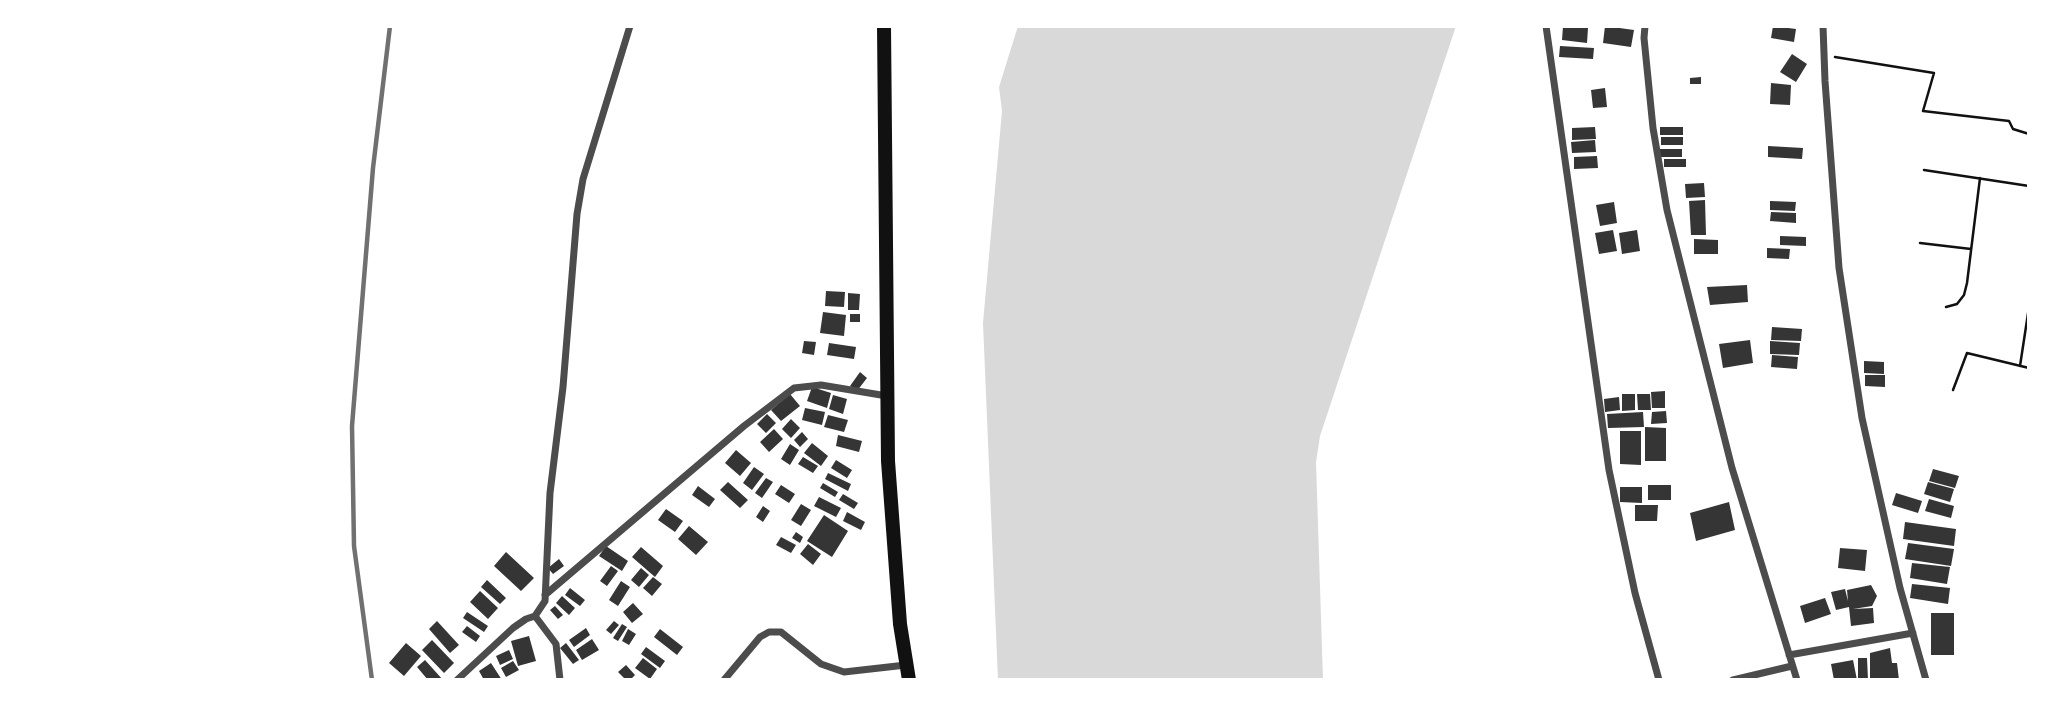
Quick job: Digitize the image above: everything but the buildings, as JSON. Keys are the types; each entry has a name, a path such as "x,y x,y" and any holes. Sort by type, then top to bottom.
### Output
{"highway":[{"path":"884,26 888,461 896,579 907,672"}],"street":[{"path":"457,680 513,628 536,616 543,605 550,493 563,387 577,214 583,179 630,26"},
{"path":"1546,26 1609,470 1634,593 1660,680"},
{"path":"1645,26 1653,128 1667,210 1732,468 1797,680"},
{"path":"1823,26 1839,268 1862,418 1900,588 1926,680"},
{"path":"545,595 793,388 821,385 887,396"},
{"path":"536,616 556,643 560,680"},
{"path":"724,680 760,637 769,632 781,632 821,664 844,672 907,672"},
{"path":"1789,655 1913,633"},
{"path":"1733,680 1792,666"}],"path":[{"path":"1824,55 1934,73 1923,111 2009,121 2014,129 2029,134"},
{"path":"1924,170 2029,186"},
{"path":"1946,307 1957,304 1964,295 1980,178"},
{"path":"1920,243 1972,249"},
{"path":"2020,366 2029,307"},
{"path":"1953,390 1967,353 2029,368"}],"shaded area":[{"path":"1018,26 1456,26 1320,436 1316,462 1323,680 998,680 983,323 1002,111 999,87"}],"railway":[{"path":"372,680 354,546 352,426 373,168 390,26"}]}
